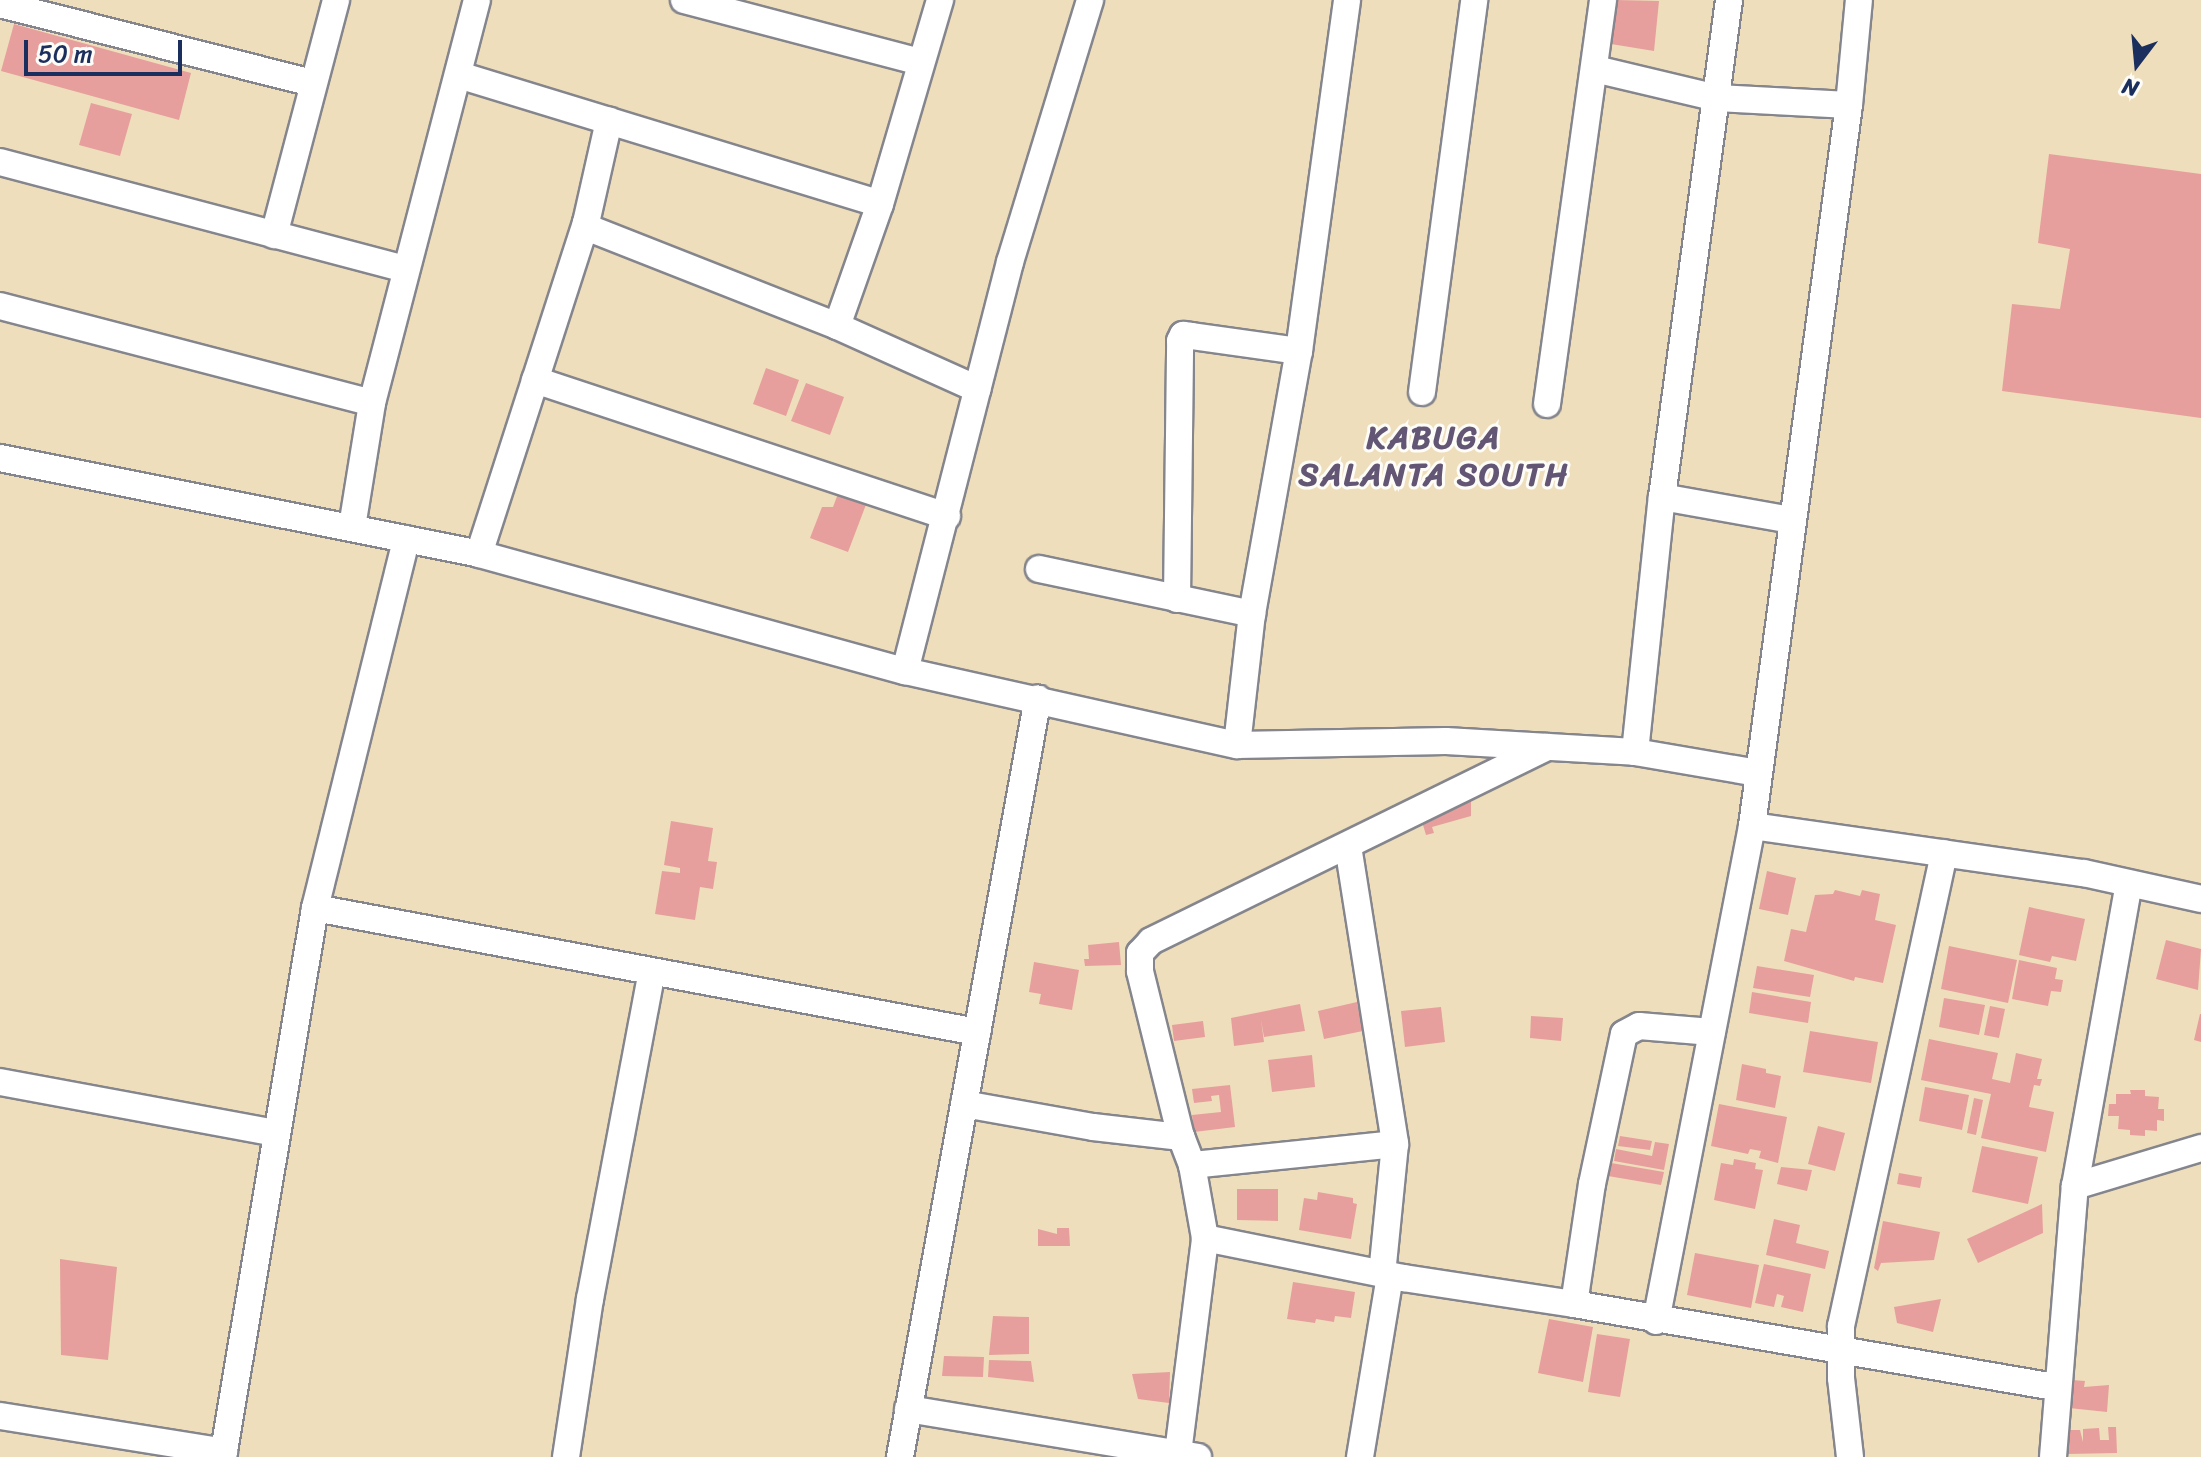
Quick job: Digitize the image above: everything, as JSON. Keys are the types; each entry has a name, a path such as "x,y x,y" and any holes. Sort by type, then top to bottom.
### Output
{"street":[{"path":"274,235 336,0"},
{"path":"352,527 372,403 477,0"},
{"path":"684,0 921,62"},
{"path":"837,326 880,204 940,0"},
{"path":"905,671 1010,262 1090,0"},
{"path":"1237,745 1252,614 1299,351 1347,0"},
{"path":"1422,392 1474,0"},
{"path":"1547,404 1603,0"},
{"path":"1635,752 1662,497 1729,0"},
{"path":"1656,1321 1752,826 1849,105 1859,0"},
{"path":"0,4 312,83"},
{"path":"1595,69 1717,98 1849,105"},
{"path":"459,75 880,204"},
{"path":"479,554 586,223 609,121"},
{"path":"0,162 405,269"},
{"path":"586,223 591,229 837,326 977,389"},
{"path":"0,306 372,403"},
{"path":"1177,599 1180,341 1183,335 1299,351"},
{"path":"535,380 947,516"},
{"path":"0,458 479,554 905,671 1038,698 1237,745 1446,741 1635,752 1758,773"},
{"path":"1662,497 1791,520"},
{"path":"0,1416 223,1454 315,908 406,539"},
{"path":"1039,569 1252,614"},
{"path":"900,1457 1038,698"},
{"path":"908,1409 1188,1455 1205,1238 1192,1165 1181,1137 1140,971 1140,953 1151,941 1547,747"},
{"path":"1752,826 2084,873 2201,899"},
{"path":"1348,846 1395,1144 1386,1275 1360,1457"},
{"path":"1850,1457 1841,1326 1944,853"},
{"path":"2053,1457 2075,1186 2129,884"},
{"path":"315,908 977,1032"},
{"path":"566,1457 590,1299 652,972"},
{"path":"1574,1304 1592,1184 1624,1034 1639,1026 1712,1032"},
{"path":"0,1082 276,1133"},
{"path":"964,1104 1093,1127 1181,1137"},
{"path":"1192,1165 1395,1144"},
{"path":"2075,1186 2201,1148"},
{"path":"1205,1238 1386,1275 1574,1304 1656,1321 1841,1349 2058,1388"}],"building":[{"path":"1616,0 1659,1 1654,51 1611,44"},
{"path":"14,24 191,73 179,120 1,71"},
{"path":"91,103 132,114 120,156 79,145"},
{"path":"2049,154 2201,174 2201,418 2002,391 2012,304 2060,309 2070,249 2038,243"},
{"path":"766,368 799,380 786,416 753,404"},
{"path":"806,383 844,397 830,435 791,421"},
{"path":"839,491 867,502 848,552 810,538 822,507 833,507"},
{"path":"1471,800 1471,816 1432,827 1434,833 1426,835 1420,815"},
{"path":"671,821 713,828 708,861 717,862 713,889 700,887 695,920 655,914 662,871 680,873 680,868 664,865"},
{"path":"1767,871 1796,878 1788,915 1759,909"},
{"path":"1835,890 1860,896 1862,890 1880,894 1875,920 1896,925 1883,983 1855,977 1854,981 1784,961 1791,929 1806,932 1815,895 1833,894"},
{"path":"2029,907 2085,919 2076,961 2052,956 2050,962 2019,955"},
{"path":"2166,940 2201,949 2198,990 2156,979"},
{"path":"1119,942 1121,965 1085,966 1084,959 1089,959 1088,945"},
{"path":"1949,946 2017,960 2008,1003 1941,989"},
{"path":"2019,960 2057,968 2055,979 2063,980 2061,992 2051,991 2048,1006 2012,999"},
{"path":"1034,962 1079,970 1072,1010 1039,1004 1041,994 1029,992"},
{"path":"1757,966 1814,975 1810,997 1753,988"},
{"path":"1752,992 1811,1002 1808,1023 1749,1013"},
{"path":"1944,998 1985,1005 1979,1035 1939,1027"},
{"path":"1357,1002 1363,1031 1324,1039 1318,1011"},
{"path":"1300,1004 1305,1031 1264,1037 1261,1020 1264,1042 1234,1046 1231,1018"},
{"path":"1990,1006 2005,1009 1999,1038 1984,1035"},
{"path":"1441,1007 1445,1042 1405,1047 1401,1011"},
{"path":"2201,1014 2201,1042 2194,1040"},
{"path":"1531,1016 1563,1018 1561,1041 1530,1038"},
{"path":"1203,1021 1205,1037 1174,1041 1172,1025"},
{"path":"1810,1031 1878,1042 1871,1083 1803,1072"},
{"path":"1929,1039 1998,1053 1992,1079 2010,1083 2016,1053 2042,1059 2037,1079 2042,1079 2040,1086 2034,1085 2029,1107 2054,1112 2046,1152 1981,1138 1991,1094 1921,1080"},
{"path":"1312,1055 1315,1087 1272,1092 1268,1060"},
{"path":"1742,1064 1781,1076 1775,1108 1736,1100"},
{"path":"1230,1085 1235,1127 1194,1132 1192,1115 1221,1112 1219,1095 1211,1096 1212,1101 1194,1103 1192,1089"},
{"path":"1925,1087 1969,1095 1962,1130 1919,1121"},
{"path":"2130,1090 2145,1090 2145,1096 2159,1097 2158,1109 2164,1109 2164,1121 2157,1120 2157,1131 2145,1130 2145,1136 2130,1135 2130,1130 2118,1129 2119,1116 2108,1116 2109,1104 2116,1104 2116,1094 2131,1094"},
{"path":"1974,1098 1983,1100 1976,1135 1967,1133"},
{"path":"1719,1104 1787,1117 1778,1163 1759,1158 1761,1151 1750,1149 1748,1154 1711,1146"},
{"path":"1818,1126 1845,1133 1835,1171 1808,1164"},
{"path":"1620,1136 1652,1141 1650,1150 1618,1146"},
{"path":"1655,1142 1669,1144 1664,1170 1614,1161 1616,1149 1652,1156"},
{"path":"1982,1146 2038,1157 2028,1204 1972,1192"},
{"path":"1734,1159 1756,1163 1755,1169 1763,1170 1755,1209 1714,1200 1721,1163 1733,1165"},
{"path":"1611,1163 1664,1172 1661,1185 1608,1176"},
{"path":"1781,1167 1812,1170 1807,1191 1777,1184"},
{"path":"1899,1173 1922,1177 1920,1188 1897,1184"},
{"path":"1237,1189 1278,1189 1278,1221 1237,1220"},
{"path":"1318,1192 1353,1198 1353,1203 1357,1204 1351,1239 1299,1230 1304,1198 1317,1200"},
{"path":"2042,1204 2043,1233 1978,1263 1967,1239"},
{"path":"1774,1219 1800,1225 1796,1243 1829,1251 1825,1269 1766,1255"},
{"path":"1883,1221 1940,1232 1934,1260 1881,1263 1878,1271 1874,1268"},
{"path":"1057,1228 1069,1228 1070,1246 1038,1246 1038,1229 1057,1234"},
{"path":"1695,1253 1759,1265 1751,1308 1687,1295"},
{"path":"60,1259 117,1267 108,1360 61,1355"},
{"path":"1764,1264 1811,1274 1803,1312 1781,1307 1784,1296 1777,1294 1774,1307 1755,1303"},
{"path":"1293,1282 1355,1292 1351,1318 1335,1316 1334,1322 1316,1319 1315,1323 1287,1319"},
{"path":"1941,1299 1933,1332 1897,1323 1894,1307"},
{"path":"993,1316 1029,1317 1029,1354 989,1355"},
{"path":"1549,1319 1593,1327 1583,1382 1538,1373"},
{"path":"1597,1334 1630,1339 1620,1397 1588,1392"},
{"path":"944,1356 984,1357 983,1377 942,1376"},
{"path":"989,1360 1031,1361 1034,1382 988,1377"},
{"path":"1170,1372 1169,1403 1138,1399 1132,1374"},
{"path":"2072,1380 2085,1381 2084,1387 2109,1385 2107,1412 2069,1408"},
{"path":"2108,1427 2116,1427 2117,1453 2067,1454 2066,1430 2080,1430 2083,1442 2083,1429 2099,1428 2100,1440 2109,1440"}],"district":[{"name":"KABUGA SALANTA SOUTH","path":"1434,458"}]}
